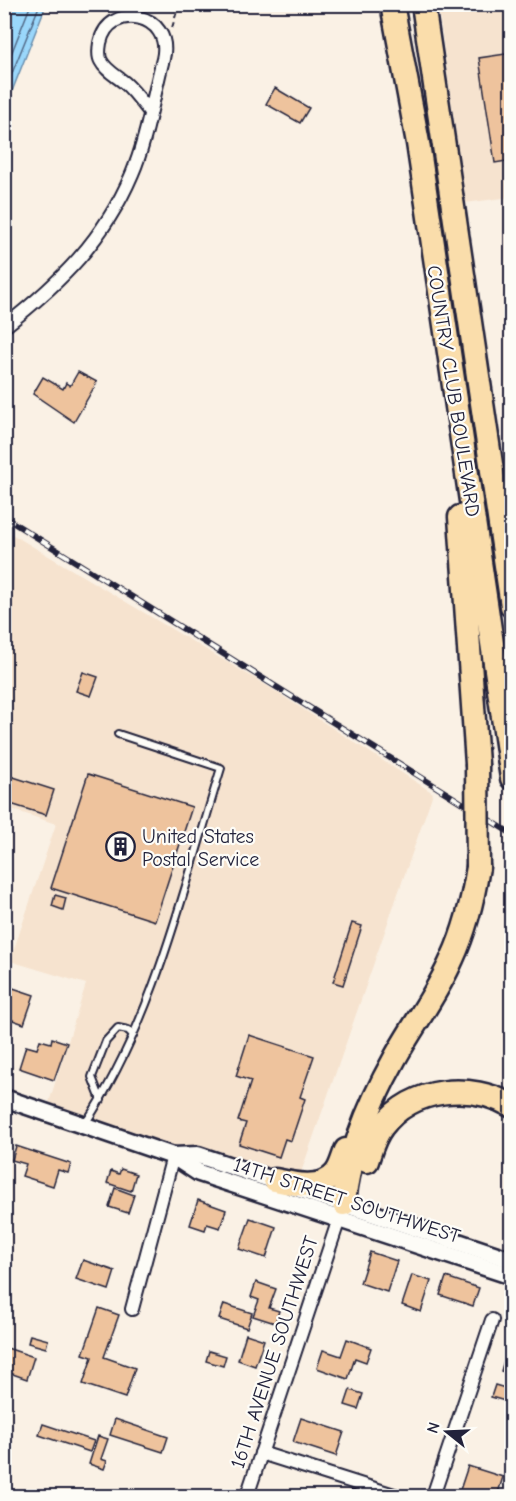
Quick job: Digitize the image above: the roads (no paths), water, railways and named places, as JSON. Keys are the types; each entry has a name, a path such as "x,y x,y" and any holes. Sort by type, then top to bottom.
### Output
{"highway":[{"name":"COUNTRY CLUB BOULEVARD","path":"392,4 418,143 512,778"},
{"name":"COUNTRY CLUB BOULEVARD","path":"423,4 512,606"},
{"path":"342,1212 346,1182 366,1119 394,1059 452,960 473,901 478,867 477,764 457,476 461,440"},
{"path":"342,1212 358,1186 374,1141 382,1126 393,1115 427,1096 469,1091 494,1096 512,1106"},
{"path":"275,1180 314,1184 336,1173 360,1119 378,1094"}],"street":[{"path":"4,327 49,292 108,223 132,173 149,111 165,49 157,27 136,17 122,18 110,25 99,46 99,58 105,67 126,83 149,111"},
{"name":"14TH STREET SOUTHWEST","path":"6,1104 85,1125 173,1156 200,1173 512,1260"},
{"name":"14TH STREET SOUTHWEST","path":"173,1156 198,1155 275,1180 342,1212 512,1276"},
{"path":"132,1309 173,1156"},
{"name":"16TH AVENUE SOUTHWEST","path":"247,1497 342,1212"},
{"path":"433,1497 492,1320"},
{"path":"261,1453 397,1497"}],"lane":[{"path":"85,1125 101,1100 133,1035 158,969 221,768 118,734"},
{"path":"101,1100 92,1077 106,1041 118,1028 128,1030 133,1035"}],"water":[{"path":"4,5 46,5 5,109"}],"railway":[{"path":"4,517 512,834"}],"place":[{"name":"United States Postal Service","path":"121,847"}]}
